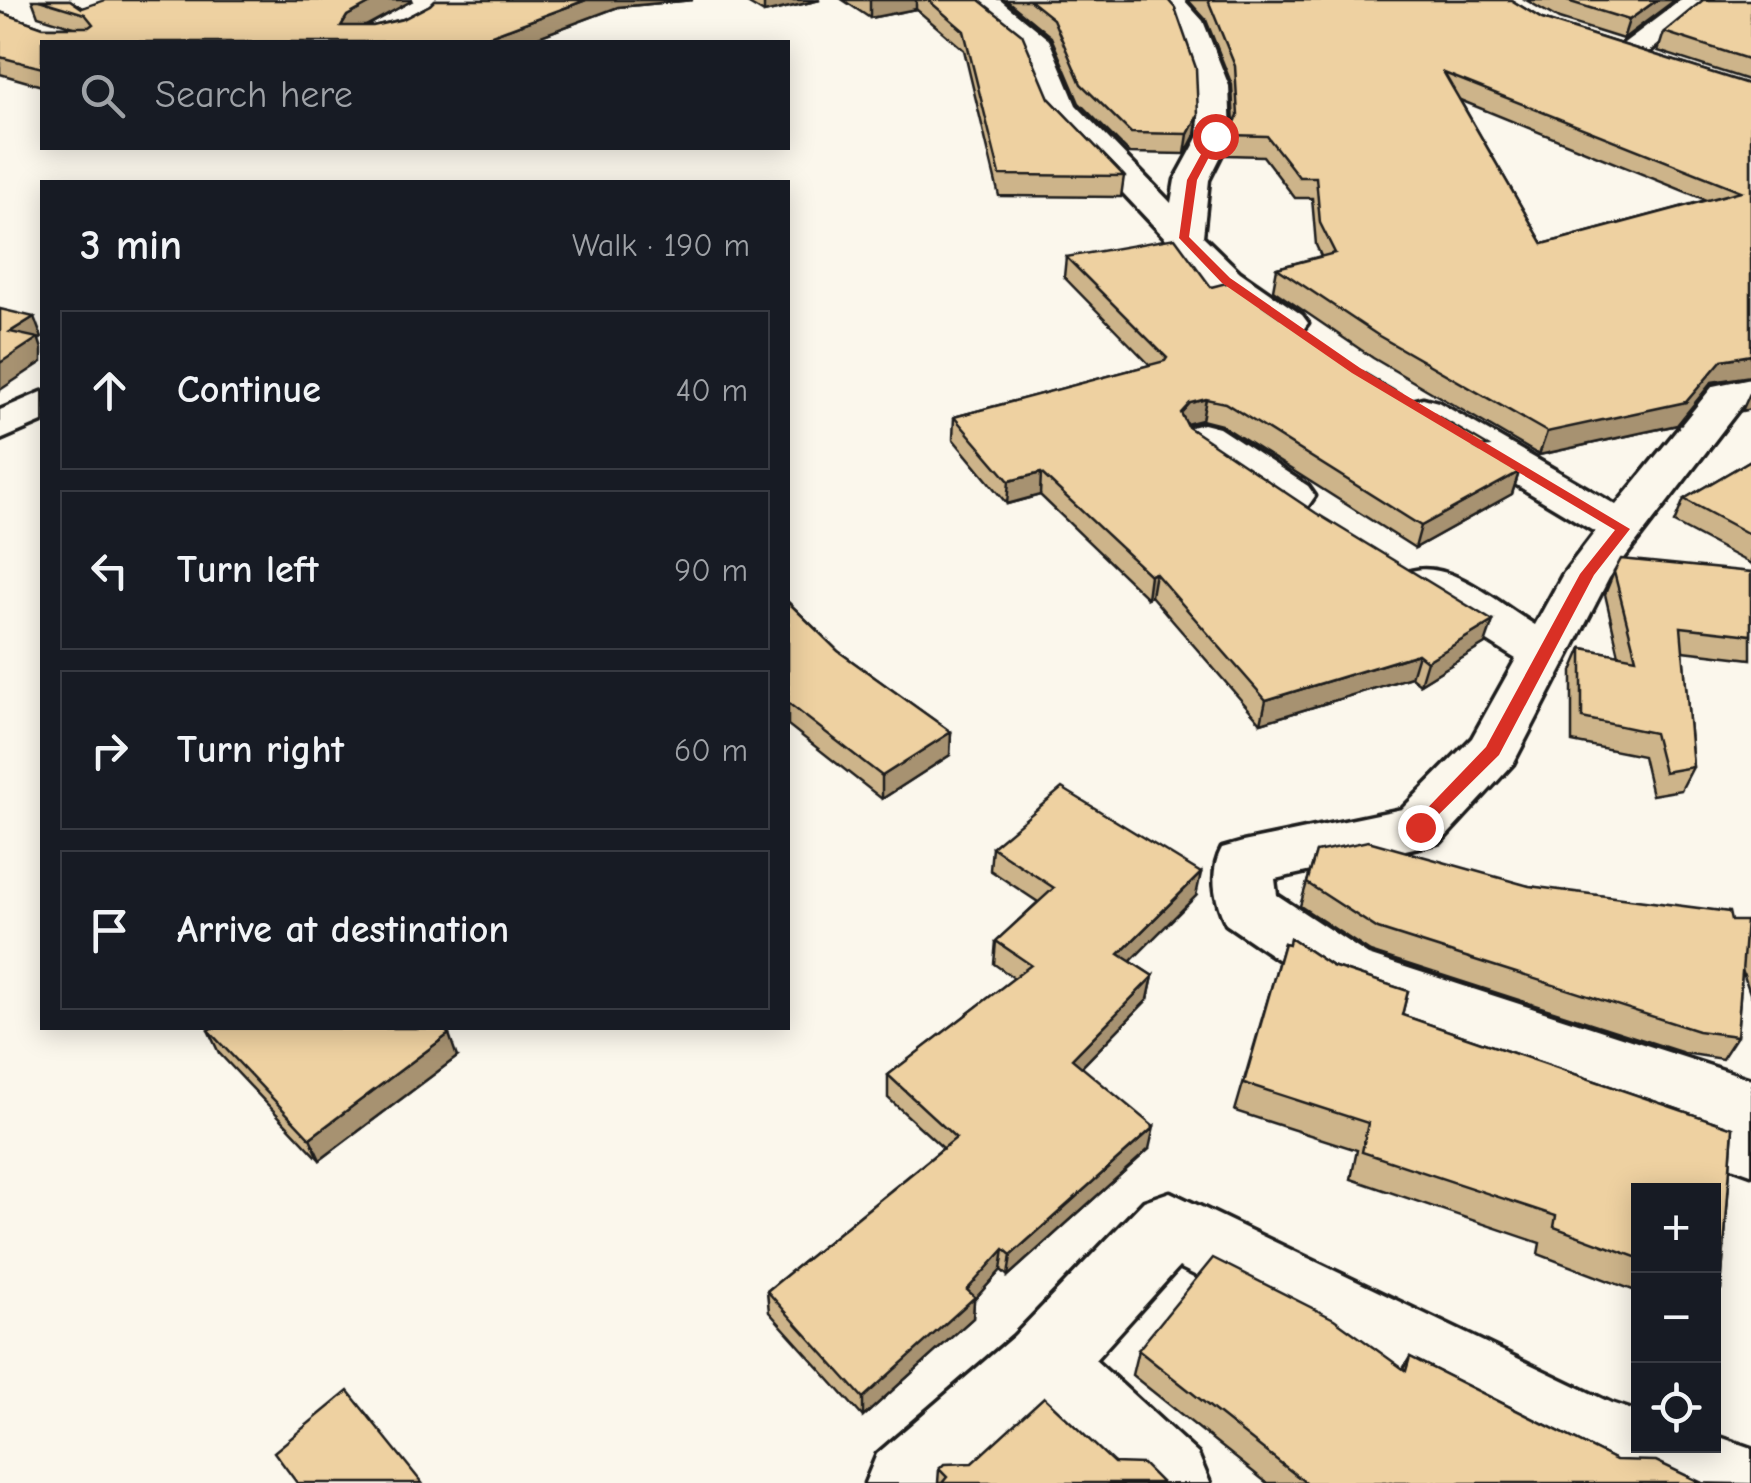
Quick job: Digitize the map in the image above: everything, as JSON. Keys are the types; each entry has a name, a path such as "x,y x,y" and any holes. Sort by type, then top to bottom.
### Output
{"street":[{"path":"974,0 990,6 1038,46 1061,108 1226,280 1324,348"},
{"path":"1168,0 1189,21 1213,86 1215,136 1192,180 1184,238"},
{"path":"1627,54 1699,0"},
{"path":"1596,44 1660,65"},
{"path":"1389,390 1623,529"},
{"path":"1751,391 1728,395 1587,574 1493,750 1420,827 1244,864 1248,907 1346,973 1735,1103 1751,1143"},
{"path":"0,427 40,407"},
{"path":"1203,437 1330,522"},
{"path":"1396,563 1545,654"},
{"path":"906,1483 1040,1363 1170,1226 1599,1440 1736,1483"},
{"path":"1040,1363 1170,1483"}],"building":[{"path":"39,0 70,0 82,8 105,0 376,0 347,16 341,26 373,26 403,19 435,0 586,0 478,40 40,40 40,67 0,57 0,12 43,27 89,27 93,24 85,14"},
{"path":"928,0 979,0 1022,34 1049,98 1124,176 1000,175 964,31"},
{"path":"1029,0 1168,0 1175,8 1196,68 1198,115 1188,134 1131,133 1081,84 1053,19"},
{"path":"1208,0 1511,0 1542,19 1751,85 1751,355 1722,360 1686,402 1547,432 1379,336 1277,268 1335,253 1320,223 1316,177 1299,177 1267,136 1229,135 1238,116 1235,66","holes":["1444,73 1741,191 1543,244"]},
{"path":"1564,0 1657,0 1629,20"},
{"path":"1703,0 1751,0 1751,60 1664,32"},
{"path":"1175,238 1211,287 1230,282 1344,361 1488,446 1476,448 1519,472 1421,526 1225,403 1206,399 1190,403 1181,413 1188,427 1316,513 1493,621 1427,661 1418,654 1266,700 1155,573 1150,575 1041,473 1009,481 954,417 1165,361 1167,358 1066,257"},
{"path":"0,309 34,317 10,332 38,338 0,363"},
{"path":"1751,460 1751,535 1684,499"},
{"path":"1621,559 1751,572 1751,635 1681,627 1693,767 1664,772 1654,733 1582,718 1582,648 1636,658 1614,572"},
{"path":"790,604 838,651 951,732 882,776 790,705"},
{"path":"1062,788 1201,873 1119,954 1153,976 1072,1059 1154,1127 1011,1255 1004,1249 967,1290 975,1297 863,1398 767,1291 956,1138 888,1075 1031,965 996,941 1054,888 992,847"},
{"path":"1368,841 1529,886 1729,912 1731,921 1746,921 1737,1036 1698,1031 1378,929 1307,883 1316,852"},
{"path":"1290,938 1332,966 1408,991 1402,1015 1733,1128 1721,1289 1721,1183 1631,1183 1631,1255 1554,1227 1556,1216 1362,1152 1368,1123 1244,1083 1284,943 1289,944"},
{"path":"208,1030 444,1030 449,1034 310,1138"},
{"path":"1213,1258 1334,1319 1406,1371 1410,1357 1616,1460 1656,1461 1702,1483 1306,1483 1138,1350"},
{"path":"348,1391 422,1483 297,1483 274,1452"},
{"path":"1044,1397 1114,1463 1143,1464 1162,1483 942,1483 947,1477 939,1469 944,1464 972,1463"}],"route":[{"path":"1215,136 1192,180 1184,238 1226,280 1356,370 1623,529 1587,574 1493,750 1420,827"}]}
